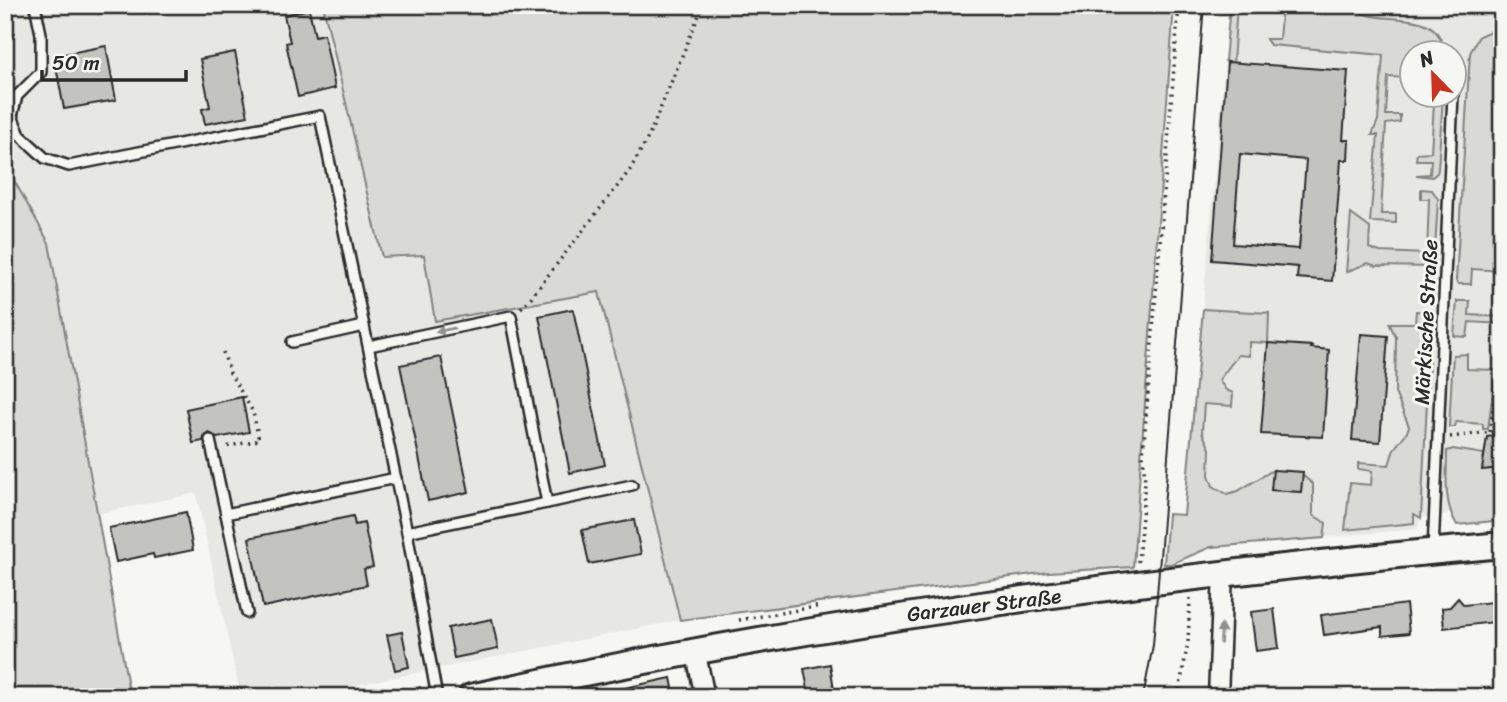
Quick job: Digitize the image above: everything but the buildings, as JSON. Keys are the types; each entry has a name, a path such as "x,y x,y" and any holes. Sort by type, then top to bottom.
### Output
{"street":[{"name":"Garzauer Straße","path":"471,697 525,691 695,650 909,614 1223,572 1502,545"},
{"path":"1218,697 1223,572"},
{"path":"695,650 705,697"}],"lane":[{"path":"35,5 41,34 41,72 18,96 12,116 20,135 45,158 69,166 320,116 407,532 437,697"},
{"name":"Märkische Straße","path":"1433,551 1453,108"},
{"path":"369,346 511,316 547,503"},
{"path":"292,342 364,326"},
{"path":"212,444 247,613"},
{"path":"226,514 396,478"},
{"path":"407,532 632,485"}],"path":[{"path":"511,316 530,300 629,170 649,136 703,5"},
{"path":"1137,571 1145,482 1143,455 1179,5"},
{"path":"1490,432 1502,347"},
{"path":"212,444 259,440 253,412 230,373 223,352"},
{"path":"1438,438 1502,431"},
{"path":"1178,697 1188,642 1190,578"},
{"path":"385,697 436,684"}],"shaded area":[{"path":"5,5 323,5 382,256 424,255 599,292 680,620 355,685 325,697 241,697 196,493 97,514 49,243 5,164"},
{"path":"323,5 1174,5 1133,567 1049,572 680,620 599,292 435,321 424,255 382,257"},
{"path":"1230,5 1502,5 1502,520 1457,525 1450,514 1421,518 1417,529 1181,550"},
{"path":"1230,5 1237,5 1233,63 1225,61"},
{"path":"1282,5 1349,5 1361,13 1419,21 1439,36 1398,38 1398,77 1388,77 1386,115 1400,115 1400,122 1386,124 1381,214 1396,214 1396,223 1370,222 1378,135 1372,135 1378,120 1383,55 1270,45 1266,39 1279,39"},
{"path":"1502,29 1502,271 1472,269 1471,284 1458,284 1456,281 1470,53 1479,36"},
{"path":"1434,108 1442,108 1437,173 1432,177 1416,175 1430,174 1431,160 1416,160 1417,153 1431,152"},
{"path":"5,164 49,243 130,697 5,697"},
{"path":"1421,189 1432,190 1438,199 1434,267 1376,266 1368,263 1346,272 1351,214 1370,228 1369,248 1380,252 1427,254 1429,199 1421,199"},
{"path":"1457,301 1470,301 1469,315 1502,317 1502,324 1469,322 1467,337 1454,336"},
{"path":"1203,309 1269,313 1268,343 1249,342 1249,356 1238,355 1219,380 1226,390 1233,393 1232,406 1204,404 1202,432 1210,449 1209,475 1213,486 1227,494 1238,491 1273,470 1272,490 1301,492 1302,475 1313,484 1313,515 1326,523 1324,538 1211,547 1171,564 1164,564 1168,514 1184,515"},
{"path":"1416,311 1425,312 1431,324 1421,518 1414,514 1414,523 1345,530 1350,483 1371,485 1372,471 1358,469 1358,463 1389,465 1394,449 1409,426 1395,393 1396,337 1389,323 1415,323"},
{"path":"1467,354 1467,369 1496,370 1488,429 1483,429 1483,424 1456,422 1455,427 1449,427 1453,355"},
{"path":"1453,449 1484,454 1482,470 1502,468 1502,520 1457,525 1447,489 1447,451"}],"tram line":[{"path":"1143,697 1153,645 1204,5"}]}
